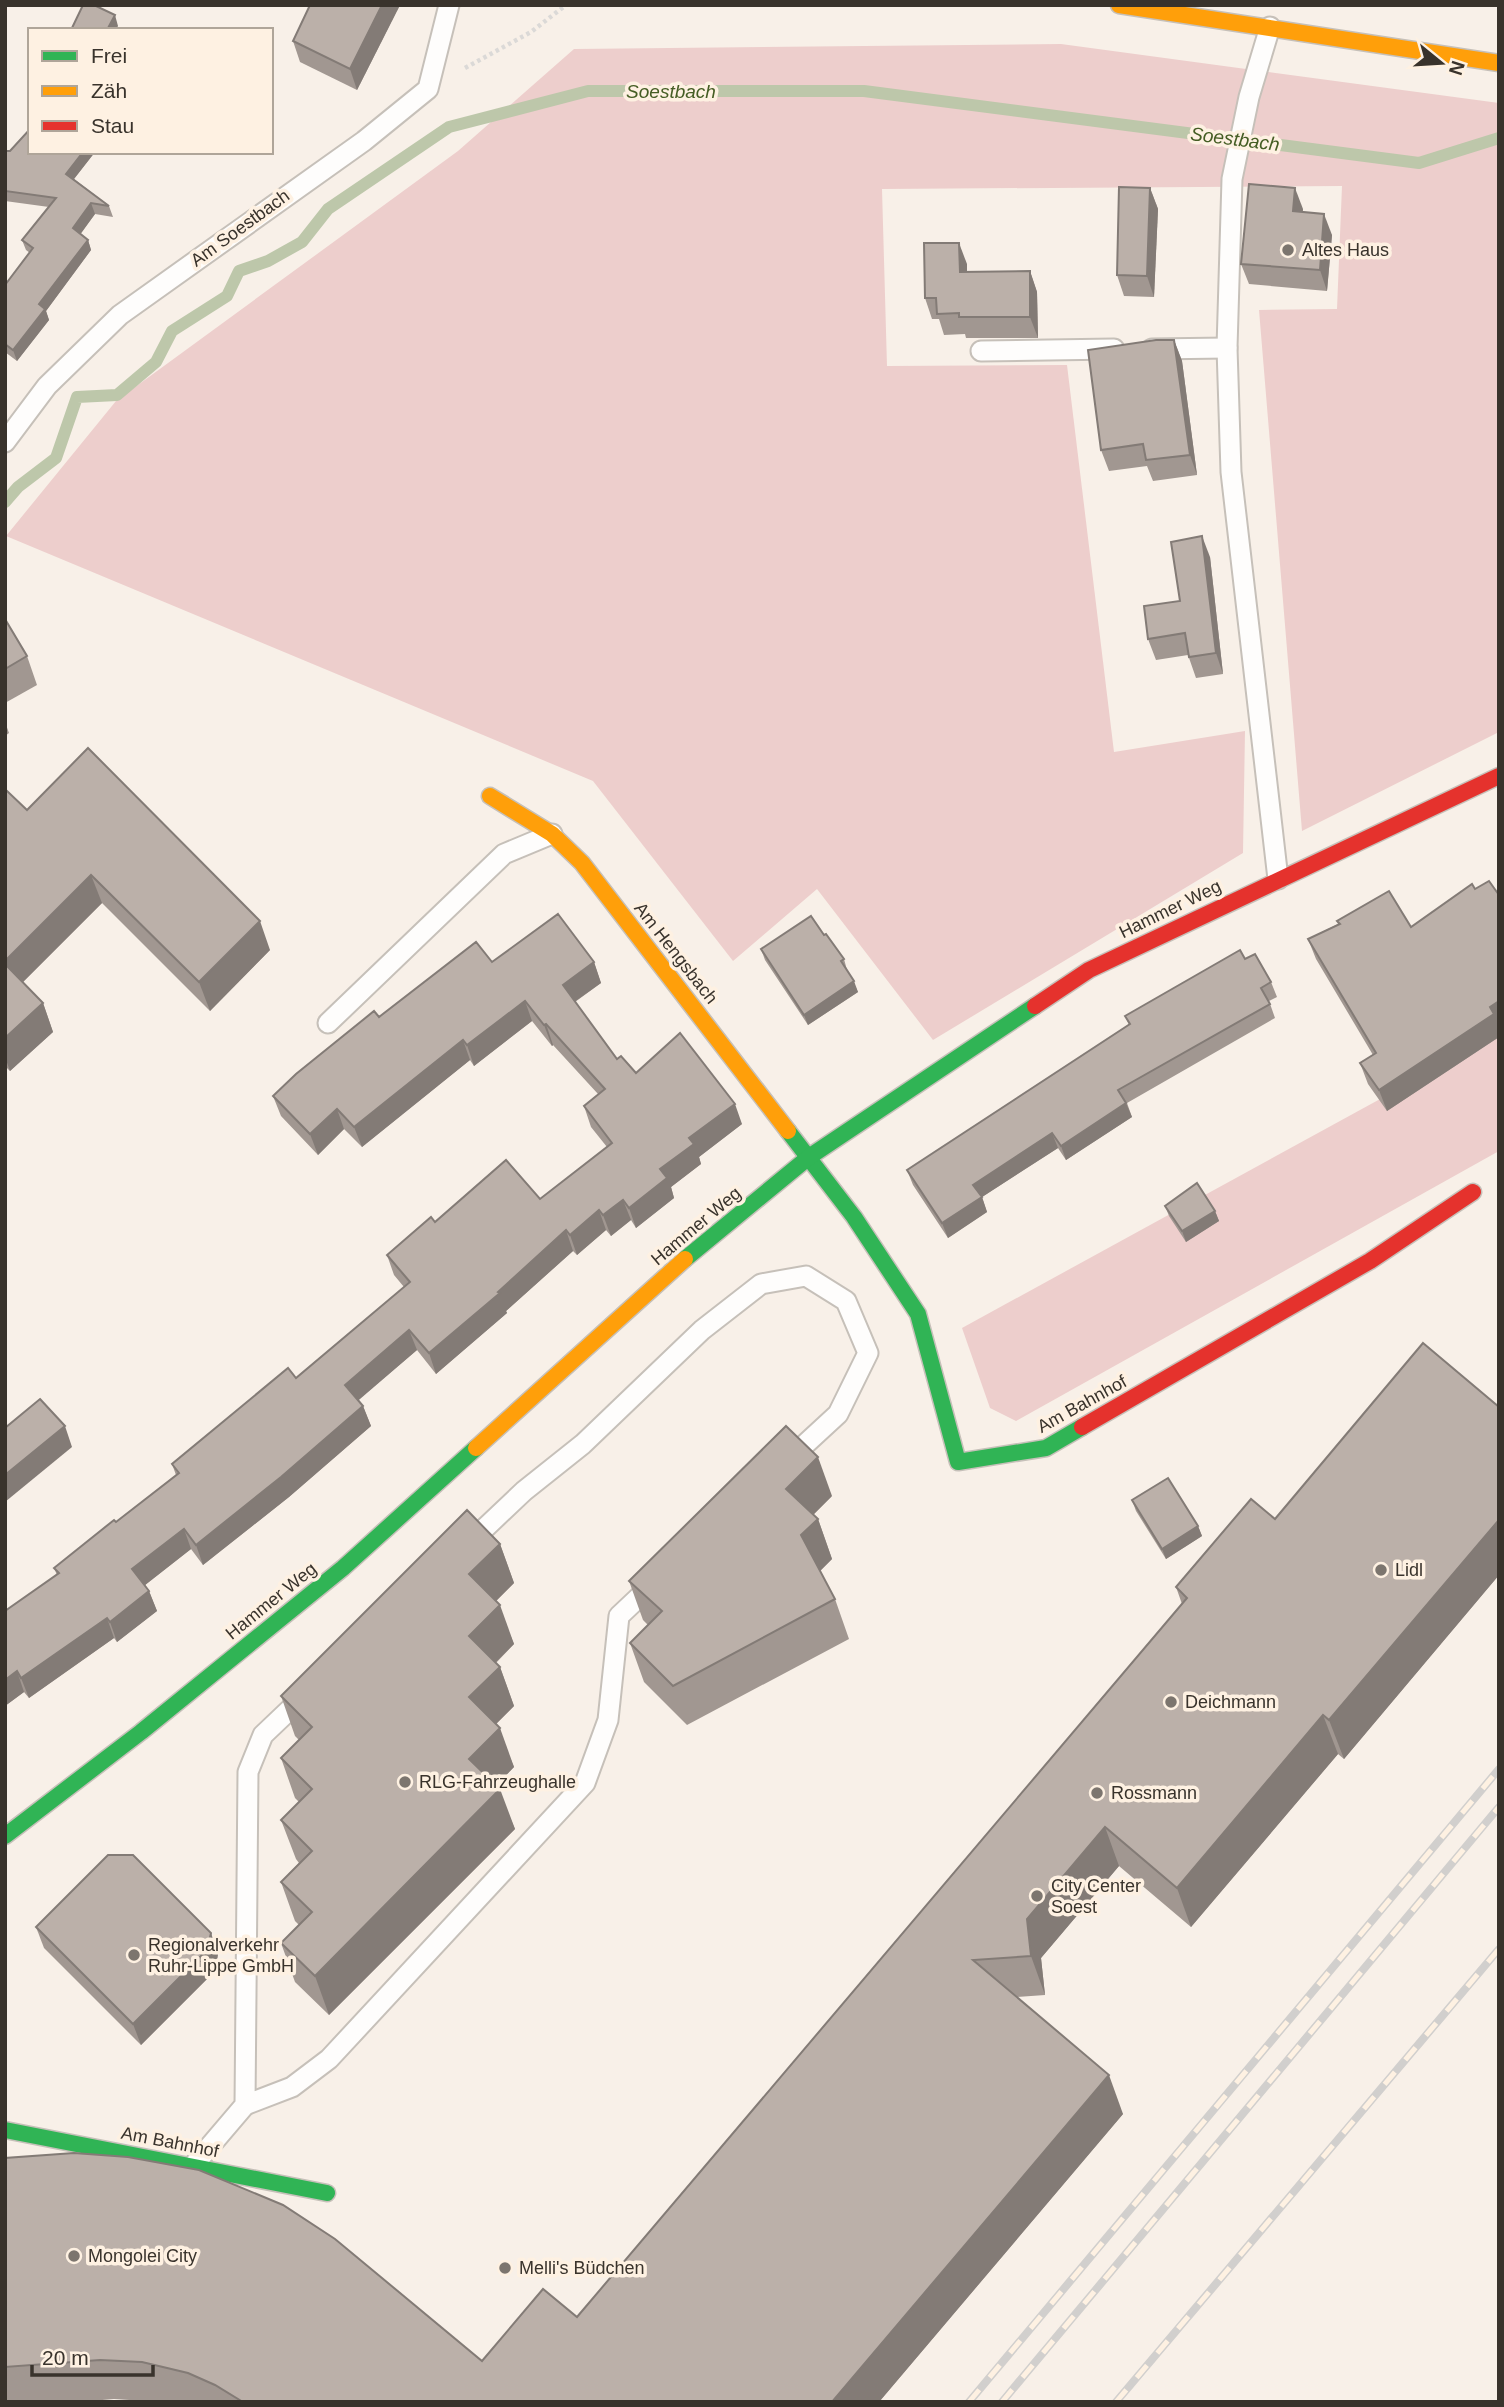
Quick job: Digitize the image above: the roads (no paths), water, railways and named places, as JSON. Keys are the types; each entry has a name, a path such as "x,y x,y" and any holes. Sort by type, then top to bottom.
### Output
{"street":[{"path":"1119,5 1499,62"},
{"name":"Hammer Weg","path":"5,1836 141,1732 343,1568 695,1250 809,1157 1089,970 1499,776"},
{"name":"Am Hengsbach","path":"491,796 552,834 582,863 809,1157"},
{"name":"Am Bahnhof","path":"809,1157 854,1217 918,1314 958,1462 1046,1448 1370,1261 1473,1192"},
{"name":"Am Bahnhof","path":"5,2130 327,2193"}],"lane":[{"name":"Am Soestbach","path":"5,442 47,386 120,315 364,141 428,89 450,5"},
{"path":"1270,27 1249,97 1232,179 1227,348 1231,472 1278,879"},
{"path":"981,351 1227,348"},
{"path":"328,1023 504,854 552,834"},
{"path":"455,1556 524,1491 583,1444 702,1330 761,1284 806,1276 846,1301 868,1353 838,1414 778,1469"},
{"path":"193,2166 245,2105 292,2087 329,2059 585,1783 608,1720 619,1616 669,1570"},
{"path":"245,2105 248,1772 263,1735 314,1687"}],"waterway":[{"name":"Soestbach","path":"5,502 18,487 56,458 77,397 117,395 156,362 172,331 227,296 239,271 268,261 302,242 328,209 449,127 588,91 864,91 1419,163 1499,138"}],"railway":[{"path":"969,2402 1499,1769"},
{"path":"1002,2402 1499,1807"},
{"path":"1116,2402 1499,1949"}],"place":[{"name":"Altes Haus","path":"1288,250"},
{"name":"Lidl","path":"1381,1570"},
{"name":"Deichmann","path":"1171,1702"},
{"name":"RLG-Fahrzeughalle","path":"405,1782"},
{"name":"Rossmann","path":"1097,1793"},
{"name":"City Center Soest","path":"1037,1896"},
{"name":"Regionalverkehr Ruhr-Lippe GmbH","path":"134,1955"},
{"name":"Mongolei City","path":"74,2256"},
{"name":"Melli's Büdchen","path":"505,2268"}]}
